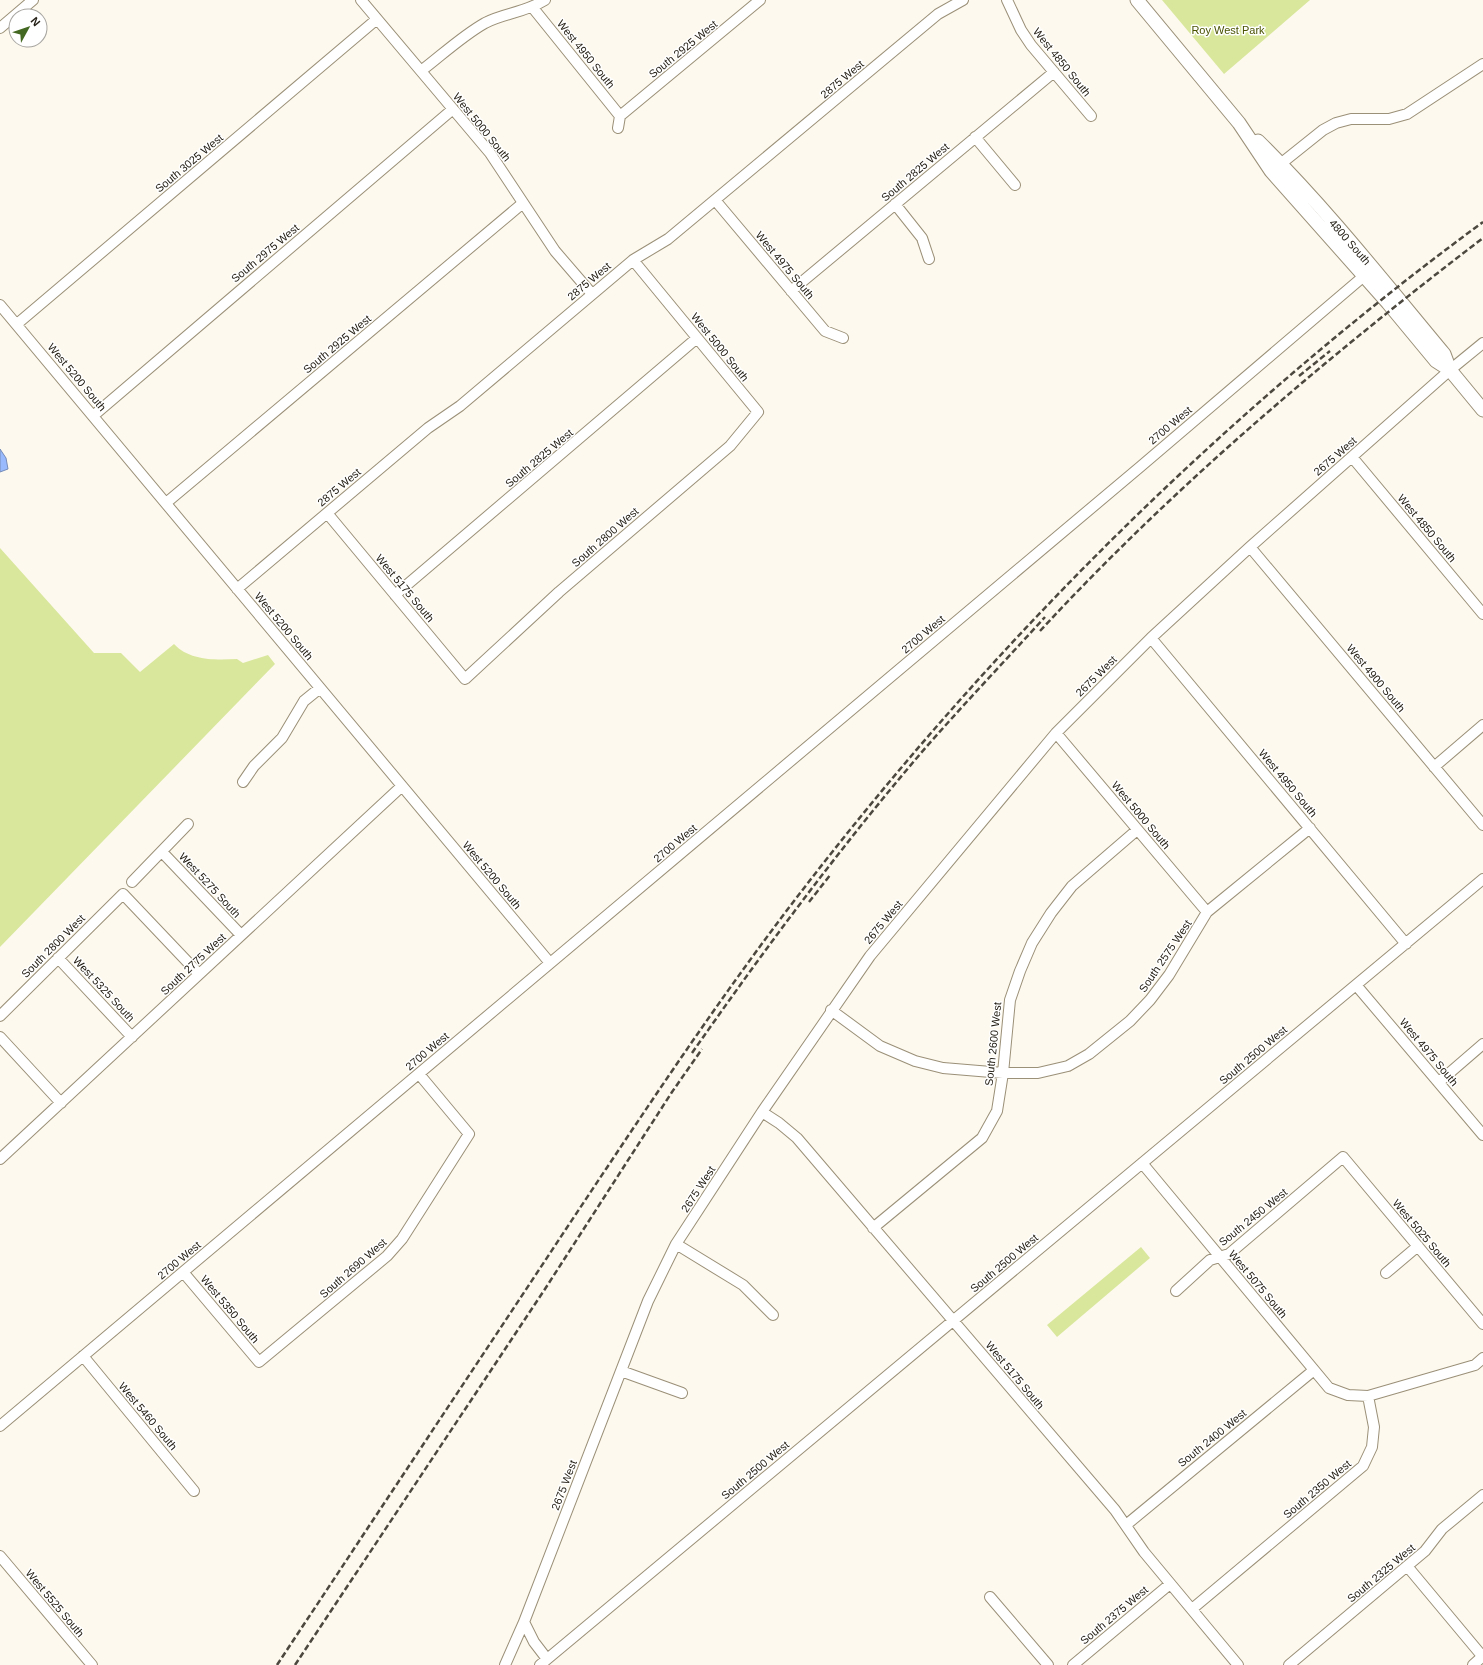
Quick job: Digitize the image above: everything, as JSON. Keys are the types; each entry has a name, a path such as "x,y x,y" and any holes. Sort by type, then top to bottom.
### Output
{"main road":[{"name":"4800 South","path":"1137,0 1239,123 1271,171 1364,276 1436,361 1450,370 1483,410"},
{"name":"4800 South","path":"1239,123 1281,164 1331,220 1444,354 1450,370"},
{"path":"1331,220 1354,254 1364,276"}],"street":[{"path":"0,28 33,0"},
{"name":"West 5000 South","path":"361,0 490,153 555,251 592,294"},
{"path":"421,71 470,32 486,23 532,8 545,0"},
{"name":"South 2925 West","path":"620,116 760,0"},
{"name":"2875 West","path":"237,589 428,428 466,401 633,260 668,239 938,14 963,0"},
{"name":"West 4850 South","path":"1008,0 1021,30 1091,116"},
{"name":"West 4950 South","path":"532,8 620,116"},
{"name":"South 3025 West","path":"17,324 377,19"},
{"path":"1281,164 1323,130 1336,123 1350,119 1389,119 1407,114 1483,64"},
{"name":"South 2825 West","path":"791,291 1054,72"},
{"name":"South 2975 West","path":"93,416 453,109"},
{"path":"618,128 620,116"},
{"path":"976,137 1015,185"},
{"name":"West 4975 South","path":"715,200 824,331 843,338"},
{"name":"South 2925 West","path":"166,503 524,203"},
{"path":"895,204 922,238 929,259"},
{"name":"West 5000 South","path":"633,260 758,412"},
{"name":"2700 West","path":"0,1426 1146,462 1364,276"},
{"name":"West 5200 South","path":"0,305 550,963"},
{"name":"South 2825 West","path":"395,595 697,338"},
{"name":"2675 West","path":"505,1665 524,1622 648,1301 676,1244 762,1112 831,1010 870,956 1056,733 1151,638 1250,547 1450,370 1483,343"},
{"name":"South 2800 West","path":"465,679 559,592 730,446 758,412"},
{"name":"West 4850 South","path":"1352,457 1483,614"},
{"name":"West 5175 South","path":"327,513 465,679"},
{"name":"West 4900 South","path":"1250,547 1483,825"},
{"name":"West 4950 South","path":"1151,638 1406,944"},
{"path":"244,782 254,766 282,738 304,701 320,688"},
{"path":"1434,767 1483,725"},
{"name":"West 5000 South","path":"1056,733 1207,912"},
{"name":"South 2775 West","path":"0,1159 402,786"},
{"path":"132,882 188,824"},
{"name":"South 2575 West","path":"831,1010 880,1046 915,1061 942,1068 1003,1073 1038,1073 1068,1066 1089,1054 1130,1021 1150,1000 1169,975 1207,912 1310,828"},
{"name":"South 2600 West","path":"873,1228 982,1138 997,1111 1003,1073 1010,1000 1032,943 1051,913 1072,886 1138,830"},
{"name":"West 5275 South","path":"162,852 241,935"},
{"name":"South 2500 West","path":"544,1662 1483,879"},
{"name":"South 2800 West","path":"0,1016 123,894 199,974"},
{"name":"West 5325 South","path":"58,958 132,1037"},
{"name":"West 4975 South","path":"1356,985 1483,1135"},
{"path":"0,1037 61,1103"},
{"path":"1439,1082 1483,1044"},
{"name":"South 2690 West","path":"259,1362 387,1256 402,1239 469,1134 419,1074"},
{"name":"West 5175 South","path":"762,1112 779,1123 797,1138 1115,1510 1133,1538 1238,1665"},
{"name":"West 5025 South","path":"1343,1157 1483,1324"},
{"name":"South 2450 West","path":"1176,1290 1210,1260 1229,1254 1343,1157"},
{"name":"West 5075 South","path":"1142,1163 1329,1388 1348,1395 1368,1396"},
{"path":"676,1244 743,1285 773,1316"},
{"path":"1386,1273 1418,1246"},
{"name":"West 5350 South","path":"183,1272 259,1362"},
{"name":"West 5460 South","path":"83,1356 194,1491"},
{"path":"1368,1396 1475,1365 1483,1358"},
{"name":"South 2400 West","path":"1126,1526 1314,1370"},
{"path":"621,1371 682,1393"},
{"name":"South 2350 West","path":"1192,1609 1362,1466 1372,1447 1374,1427 1368,1396"},
{"name":"South 2325 West","path":"1289,1665 1426,1551 1442,1529 1483,1495"},
{"name":"West 5525 South","path":"0,1556 92,1665"},
{"path":"1407,1566 1483,1657 1473,1665"},
{"name":"South 2375 West","path":"1073,1665 1170,1584"},
{"path":"990,1597 1048,1665"},
{"path":"524,1622 544,1662"}],"green space":[{"name":"Roy West Park","path":"1162,0 1310,0 1224,74"},
{"path":"0,548 94,653 121,653 140,672 174,644 180,650 188,654 203,658 237,659 243,663 268,655 275,664 0,947"},
{"path":"1141,1247 1150,1258 1057,1337 1047,1325"}],"water":[{"path":"0,449 6,458 8,469 0,472"}],"railway":[{"path":"277,1665 677,1063 764,941 869,806 948,714 1030,624 1114,537 1202,453 1293,373 1387,296 1483,222"},
{"path":"1040,631 1091,577 1144,525 1253,425 1366,330 1483,238"},
{"path":"1299,376 1330,351"},
{"path":"692,1053 774,938 831,863 921,753 1045,617"},
{"path":"809,902 831,874"},
{"path":"295,1665 545,1289 672,1092 702,1049"}]}
